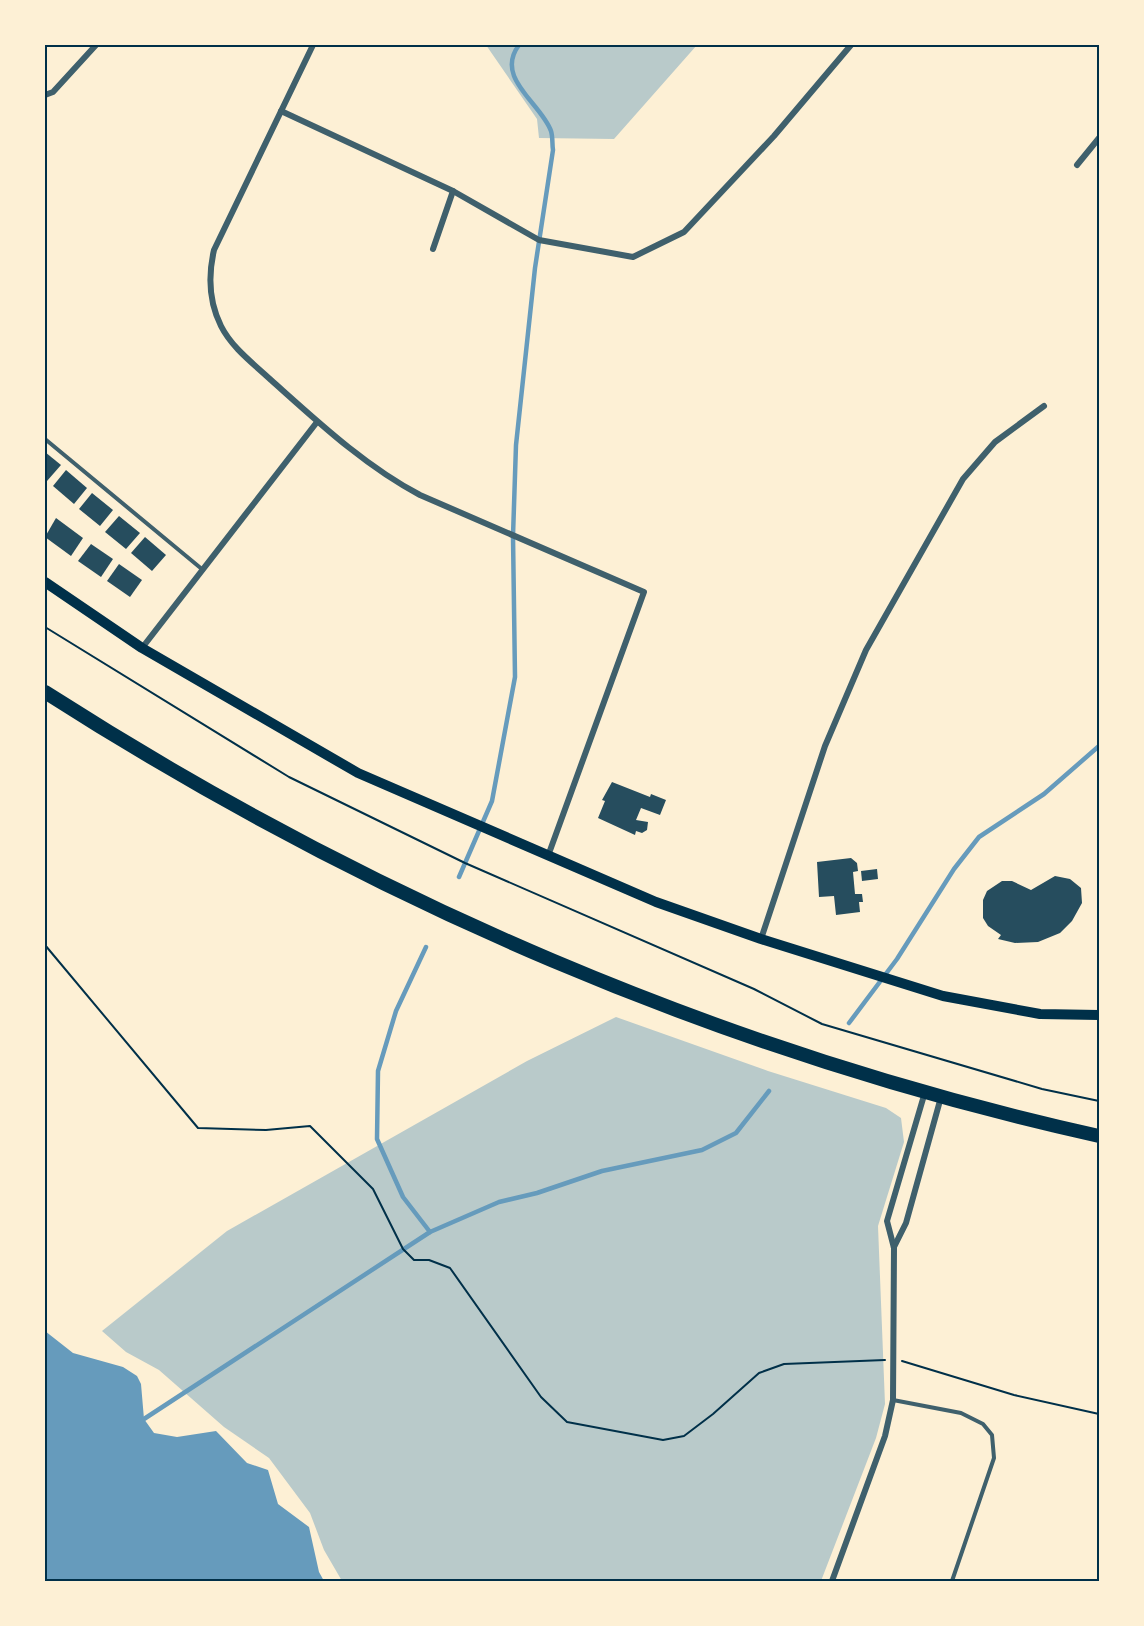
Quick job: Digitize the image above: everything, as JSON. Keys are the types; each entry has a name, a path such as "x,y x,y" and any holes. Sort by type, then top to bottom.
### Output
{"highway":[{"path":"45,692 216,795 353,868 461,920 670,1008 828,1062 941,1097 1099,1136"}],"main road":[{"path":"45,582 142,648 358,773 656,902 761,939 943,996 1040,1014 1099,1015"}],"street":[{"path":"45,95 53,92 96,45"},
{"path":"313,45 214,250 209,284 213,304 228,338 317,422 391,480 420,495 644,592 548,856"},
{"path":"282,111 453,191 539,240 633,257 684,232 774,136 851,45"},
{"path":"1077,165 1099,138"},
{"path":"433,249 453,191"},
{"path":"761,939 825,747 866,650 963,479 995,442 1044,406"},
{"path":"142,648 317,422"},
{"path":"831,1581 885,1436 893,1400 894,1248 887,1221 925,1092"},
{"path":"894,1248 906,1223 941,1097"}],"lane":[{"path":"45,439 202,570"},
{"path":"893,1400 961,1413 983,1424 992,1435 994,1458 952,1581"}],"path":[{"path":"45,627 289,777 465,862 754,989 822,1024 1042,1089 1099,1101"},
{"path":"45,945 198,1128 266,1130 310,1126 373,1189 404,1249 414,1260 429,1260 450,1268 541,1397 567,1422 663,1440 684,1436 713,1414 759,1373 784,1364 895,1360 912,1362 1056,1406 1099,1414"}],"shaded area":[{"path":"486,45 697,45 614,139 539,138 537,119"},
{"path":"616,1017 768,1071 886,1108 901,1118 904,1142 878,1226 885,1404 876,1438 821,1581 342,1581 324,1550 310,1513 269,1458 224,1427 159,1370 126,1352 102,1331 227,1231 527,1061"}],"water":[{"path":"45,1331 73,1353 123,1367 137,1376 141,1384 144,1419 154,1433 177,1437 216,1431 247,1463 268,1470 278,1504 309,1527 319,1572 324,1581 45,1581"}],"building":[{"path":"45,452 61,465 47,481 45,480"},
{"path":"66,470 87,488 74,504 53,486"},
{"path":"92,493 113,510 100,526 79,509"},
{"path":"119,516 140,533 126,549 105,532"},
{"path":"56,518 83,538 71,556 45,537"},
{"path":"145,537 166,555 152,571 131,553"},
{"path":"91,544 113,559 101,577 78,561"},
{"path":"119,564 142,580 130,597 107,581"},
{"path":"612,782 650,797 651,794 666,800 660,815 641,808 636,820 648,822 647,830 642,833 636,831 635,835 598,818 605,801 602,800"},
{"path":"851,858 857,863 858,871 853,872 855,894 862,894 863,902 859,902 860,912 836,915 834,896 819,897 817,862"},
{"path":"877,869 878,879 862,881 861,871"},
{"path":"1055,876 1070,879 1081,888 1082,903 1072,921 1060,933 1038,942 1015,943 998,939 1001,935 988,926 983,918 983,900 987,891 1002,881 1012,881 1031,890"}],"waterway":[{"path":"459,877 492,801 515,677 513,536 516,445 535,268 553,150 552,133 546,121 522,90 512,68 513,57 519,45"},
{"path":"849,1023 897,959 954,869 979,837 1044,794 1099,746"},
{"path":"426,947 396,1011 378,1071 377,1139 403,1197 430,1232"},
{"path":"144,1419 430,1232 499,1202 537,1193 602,1171 702,1150 736,1133 769,1091"}]}
